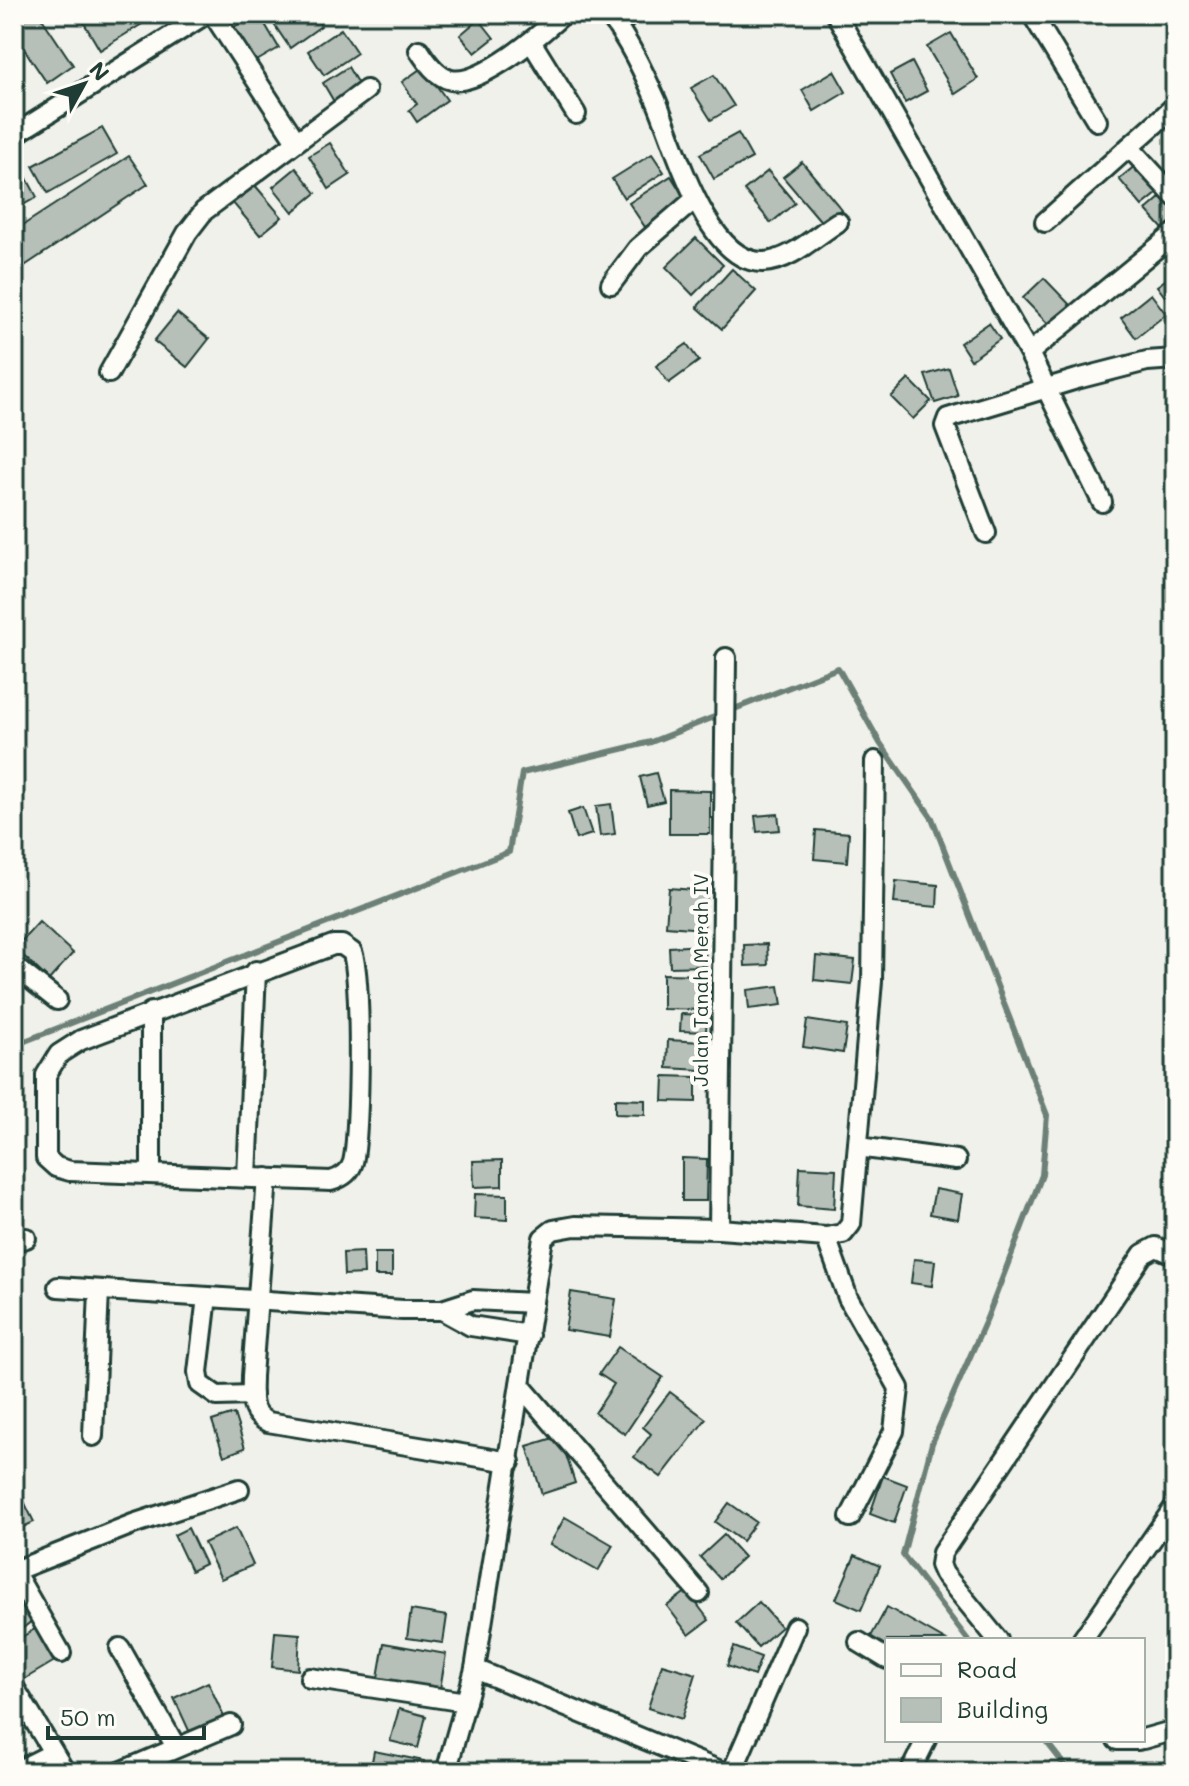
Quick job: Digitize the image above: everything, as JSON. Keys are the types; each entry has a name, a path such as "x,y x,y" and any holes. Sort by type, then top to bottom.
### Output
{"street":[{"path":"14,135 206,14"},
{"path":"213,14 296,141"},
{"path":"419,50 445,78 460,80 532,43 563,14"},
{"path":"608,14 656,100 695,199 733,253 761,262 782,257 838,222"},
{"path":"836,14 1029,353 1102,502"},
{"path":"1032,14 1097,121"},
{"path":"532,43 576,114"},
{"path":"109,373 193,223 217,199 366,90"},
{"path":"1045,222 1175,106"},
{"path":"1129,147 1175,197"},
{"path":"611,284 638,248 695,199"},
{"path":"1029,353 1175,233"},
{"path":"986,533 946,421 952,415 1147,361 1174,365"},
{"name":"Jalan Tanah Merah IV","path":"719,1229 726,658"},
{"path":"446,1772 475,1669 510,1462 541,1242 553,1230 575,1226 719,1229 826,1237 843,1234 851,1224 872,981 875,761"},
{"path":"333,945 346,947 355,957 353,1162 345,1175 331,1181 151,1171 62,1170 50,1163 44,1149 44,1085 51,1063 81,1040 256,971 333,945"},
{"path":"14,966 57,1000"},
{"path":"247,1177 256,971"},
{"path":"151,1012 151,1171"},
{"path":"858,1147 956,1160"},
{"path":"267,1178 261,1300 252,1395 254,1412 268,1422 510,1462"},
{"path":"826,1237 848,1298 899,1388 894,1431 850,1517"},
{"path":"996,1638 944,1574 940,1565 942,1553 1143,1254 1156,1247 1175,1255"},
{"path":"58,1287 442,1310 473,1300 533,1303"},
{"path":"93,1436 99,1290"},
{"path":"207,1297 198,1372 200,1384 217,1396 252,1395"},
{"path":"442,1310 471,1326 529,1335"},
{"path":"520,1385 699,1593"},
{"path":"61,1653 14,1571 133,1524 239,1489"},
{"path":"1083,1638 1175,1506"},
{"path":"732,1772 795,1627"},
{"path":"859,1642 885,1658"},
{"path":"120,1648 176,1747"},
{"path":"475,1669 723,1772"},
{"path":"310,1678 466,1702"},
{"path":"14,1687 65,1772"},
{"path":"120,1772 231,1725"},
{"path":"1145,1739 1175,1730"},
{"path":"910,1772 925,1742"},
{"path":"15,1772 53,1753"}],"building":[{"path":"14,14 39,14 73,65 47,83 14,34"},
{"path":"88,14 136,14 142,24 100,50 81,18"},
{"path":"259,14 279,48 255,62 234,27"},
{"path":"267,14 313,14 321,26 290,48"},
{"path":"616,14 648,14 629,30"},
{"path":"881,14 909,14 884,23"},
{"path":"479,19 494,38 475,53 460,35"},
{"path":"341,29 357,53 324,75 308,51"},
{"path":"951,33 978,79 955,94 927,47"},
{"path":"912,62 927,91 905,103 890,74"},
{"path":"348,67 361,89 336,105 323,83"},
{"path":"423,67 447,100 417,122 409,110 417,104 402,82"},
{"path":"834,71 846,92 814,111 802,90"},
{"path":"714,75 734,106 711,120 691,88"},
{"path":"102,128 117,154 48,193 33,166"},
{"path":"738,133 752,158 714,179 700,154"},
{"path":"330,143 350,175 329,189 309,156"},
{"path":"652,154 664,172 624,198 612,179"},
{"path":"129,156 148,184 14,273 14,231"},
{"path":"802,162 842,210 824,225 783,177"},
{"path":"1136,165 1158,193 1142,206 1119,179"},
{"path":"296,168 316,193 293,212 273,187"},
{"path":"23,171 37,197 14,210 14,176"},
{"path":"768,171 795,203 771,223 744,190"},
{"path":"671,176 686,200 645,227 629,203"},
{"path":"254,184 282,217 260,235 232,202"},
{"path":"1161,197 1175,212 1175,218 1163,229 1146,210"},
{"path":"696,238 723,265 693,295 666,267"},
{"path":"732,269 756,291 722,329 697,307"},
{"path":"1175,273 1175,303 1172,306 1157,286"},
{"path":"1044,278 1072,307 1051,327 1023,298"},
{"path":"1151,294 1166,314 1136,338 1121,318"},
{"path":"177,313 209,339 187,367 154,341"},
{"path":"989,323 1000,339 971,360 960,343"},
{"path":"687,344 699,361 669,383 656,366"},
{"path":"949,368 958,396 935,403 925,375"},
{"path":"909,379 931,401 913,419 891,397"},
{"path":"656,773 664,801 647,805 640,777"},
{"path":"669,790 710,791 710,834 669,834"},
{"path":"611,804 615,834 600,836 596,806"},
{"path":"583,808 592,834 576,839 568,813"},
{"path":"778,814 780,830 757,832 755,816"},
{"path":"816,830 849,833 847,862 814,859"},
{"path":"896,881 938,885 937,907 894,903"},
{"path":"669,888 707,891 704,929 666,926"},
{"path":"39,922 73,953 49,980 15,948"},
{"path":"767,944 768,965 745,966 744,945"},
{"path":"705,945 706,966 670,967 669,947"},
{"path":"816,956 855,960 852,984 814,980"},
{"path":"663,974 709,975 709,1010 663,1009"},
{"path":"779,986 782,1005 749,1009 747,990"},
{"path":"681,1014 707,1015 706,1032 680,1031"},
{"path":"807,1020 847,1026 843,1053 803,1047"},
{"path":"668,1040 703,1042 701,1070 667,1068"},
{"path":"664,1076 696,1077 696,1102 663,1101"},
{"path":"615,1099 645,1100 645,1115 615,1114"},
{"path":"682,1158 707,1159 706,1201 682,1201"},
{"path":"502,1160 502,1186 474,1187 473,1161"},
{"path":"800,1167 836,1169 834,1209 798,1206"},
{"path":"935,1189 962,1194 958,1219 930,1214"},
{"path":"475,1194 507,1195 507,1220 474,1218"},
{"path":"363,1252 364,1274 344,1275 343,1253"},
{"path":"375,1253 392,1253 392,1276 375,1276"},
{"path":"914,1259 935,1261 932,1286 911,1283"},
{"path":"571,1292 616,1299 610,1337 565,1330"},
{"path":"618,1347 663,1377 625,1434 595,1413 614,1384 599,1374"},
{"path":"670,1392 706,1419 661,1477 634,1457 651,1434 643,1427"},
{"path":"234,1414 245,1448 224,1456 212,1421"},
{"path":"560,1436 575,1483 542,1494 527,1446"},
{"path":"883,1476 907,1485 894,1523 870,1514"},
{"path":"19,1491 34,1522 14,1531 14,1493"},
{"path":"729,1503 756,1522 742,1541 715,1522"},
{"path":"565,1517 613,1545 598,1571 550,1544"},
{"path":"188,1528 205,1564 191,1571 174,1535"},
{"path":"236,1528 253,1565 221,1579 204,1543"},
{"path":"724,1535 744,1557 720,1579 700,1557"},
{"path":"855,1555 880,1566 861,1610 836,1599"},
{"path":"687,1591 709,1620 689,1635 667,1606"},
{"path":"14,1594 33,1620 18,1632 14,1627"},
{"path":"759,1602 781,1627 758,1647 736,1623"},
{"path":"887,1607 941,1638 885,1638 885,1652 868,1642"},
{"path":"411,1610 447,1616 443,1643 407,1638"},
{"path":"38,1627 58,1659 23,1680 14,1665 14,1642"},
{"path":"275,1632 300,1634 298,1670 272,1667"},
{"path":"384,1643 446,1654 439,1695 377,1683"},
{"path":"734,1647 761,1657 754,1676 727,1666"},
{"path":"662,1664 696,1674 682,1719 648,1708"},
{"path":"208,1682 225,1719 191,1735 174,1698"},
{"path":"399,1709 426,1716 418,1748 390,1741"},
{"path":"374,1751 424,1761 422,1772 370,1772"},
{"path":"518,1762 535,1771 535,1772 513,1772"}],"waterway":[{"path":"14,1035 25,1041 509,852 522,773 651,742 838,668 880,743 932,818 1047,1115 1042,1175 987,1318 932,1443 903,1555 966,1638"},
{"path":"1047,1742 1070,1772"}]}
